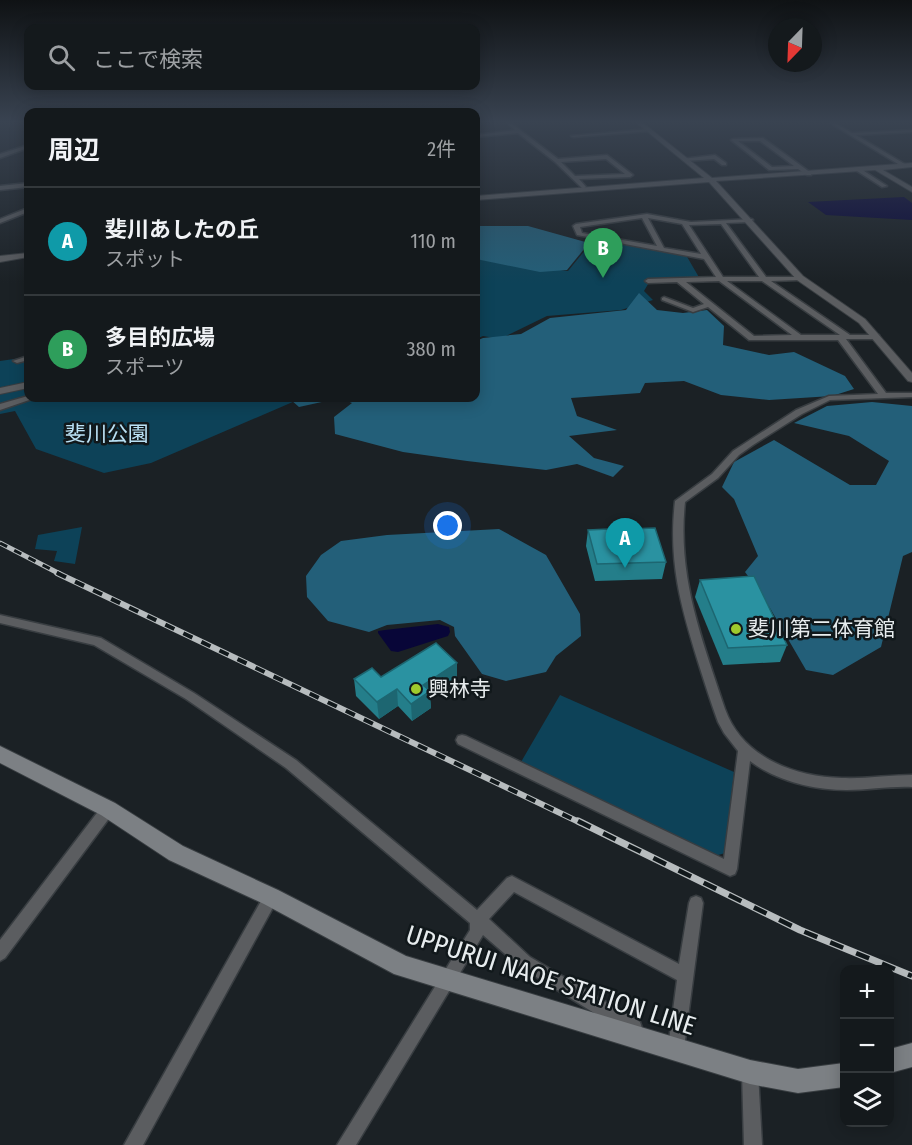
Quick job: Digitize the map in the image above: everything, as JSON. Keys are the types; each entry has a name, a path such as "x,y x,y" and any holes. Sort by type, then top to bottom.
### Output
{"main road":[{"name":"UPPURUI NAOE STATION LINE","path":"0,754 108,809 176,853 271,897 402,966 448,978 531,1006 654,1041 750,1072 798,1081 840,1076"},
{"path":"894,1060 912,1055"}],"street":[{"path":"574,178 603,176"},
{"path":"706,176 750,220 800,278 846,309 876,337 912,379"},
{"path":"480,198 583,187 775,176"},
{"path":"869,176 884,186"},
{"path":"890,176 912,190"},
{"path":"574,178 583,187"},
{"path":"0,188 24,185"},
{"path":"0,221 24,212"},
{"path":"706,257 579,234 576,226 644,216 663,217 685,224 750,220"},
{"path":"644,216 662,249"},
{"path":"610,221 621,241"},
{"path":"723,223 764,279 844,337 883,395"},
{"path":"685,224 721,280 800,338"},
{"path":"0,259 24,256"},
{"path":"648,281 800,278"},
{"path":"679,280 752,338 876,337"},
{"path":"664,299 693,310 710,304"},
{"path":"17,362 24,359"},
{"path":"0,391 24,386"},
{"path":"912,394 829,398 799,412 736,453 715,476 680,501 676,526 679,574 693,629 725,723 745,748 761,762 781,772 817,780 841,784 912,781"},
{"path":"0,407 24,400"},
{"path":"0,619 96,641 190,696 291,764 478,920 525,963 654,1041"},
{"path":"462,740 730,869 745,748"},
{"path":"0,952 108,809"},
{"path":"346,1145 477,932 478,920 512,883 685,976"},
{"path":"133,1145 271,897"},
{"path":"676,1048 696,903"},
{"path":"750,1072 753,1145"}],"green space":[{"path":"595,238 686,255 700,279 651,279 644,291 653,300 621,310 547,316 500,339 480,337 480,260 568,271"},
{"name":"斐川公園","path":"24,358 24,402 293,402 151,463 104,473 36,449 15,411 0,414 0,361"},
{"path":"82,527 75,564 54,561 57,551 35,549 38,535"},
{"path":"560,695 734,772 725,853 715,856 521,762"}],"shaded area":[{"path":"904,197 912,203 912,220 826,215 808,202"},
{"path":"480,226 528,226 589,243 567,270 540,272 480,260"},
{"path":"639,293 657,310 683,313 707,310 724,326 723,345 769,355 794,352 845,376 854,389 832,396 769,400 721,395 684,381 645,383 640,393 571,398 577,416 617,430 569,436 594,458 624,466 613,477 577,464 546,470 403,452 335,434 334,417 352,403 350,402 480,402 480,339 521,334 550,318 626,310"},
{"path":"293,402 322,402 299,407"},
{"path":"872,402 912,406 912,552 903,556 881,647 833,675 806,670 763,596 745,572 758,556 734,499 722,487 734,462 774,440 850,485 876,485 889,461 849,436 794,423 827,406"},
{"path":"499,529 546,555 580,614 581,636 556,656 546,672 506,681 482,674 455,636 454,627 440,620 387,625 369,632 328,621 307,597 306,576 321,555 341,541 387,535"},
{"path":"438,624 449,627 448,636 398,652 391,651 378,633 378,631"}],"building":[{"path":"655,528 666,562 597,564 588,530 609,529 612,541 631,540 628,529"},
{"path":"754,576 787,645 728,648 700,580"},
{"path":"436,643 457,663 423,685 430,691 411,704 397,689 377,702 354,679 372,668 381,677"}],"railway":[{"path":"0,543 60,574"},
{"path":"57,573 581,823"},
{"path":"578,821 800,930 912,976"}],"place":[{"name":"多目的広場","path":"603,278"},
{"name":"斐川あしたの丘","path":"625,568"},
{"name":"斐川第二体育館","path":"736,629"},
{"name":"興林寺","path":"416,689"}]}
